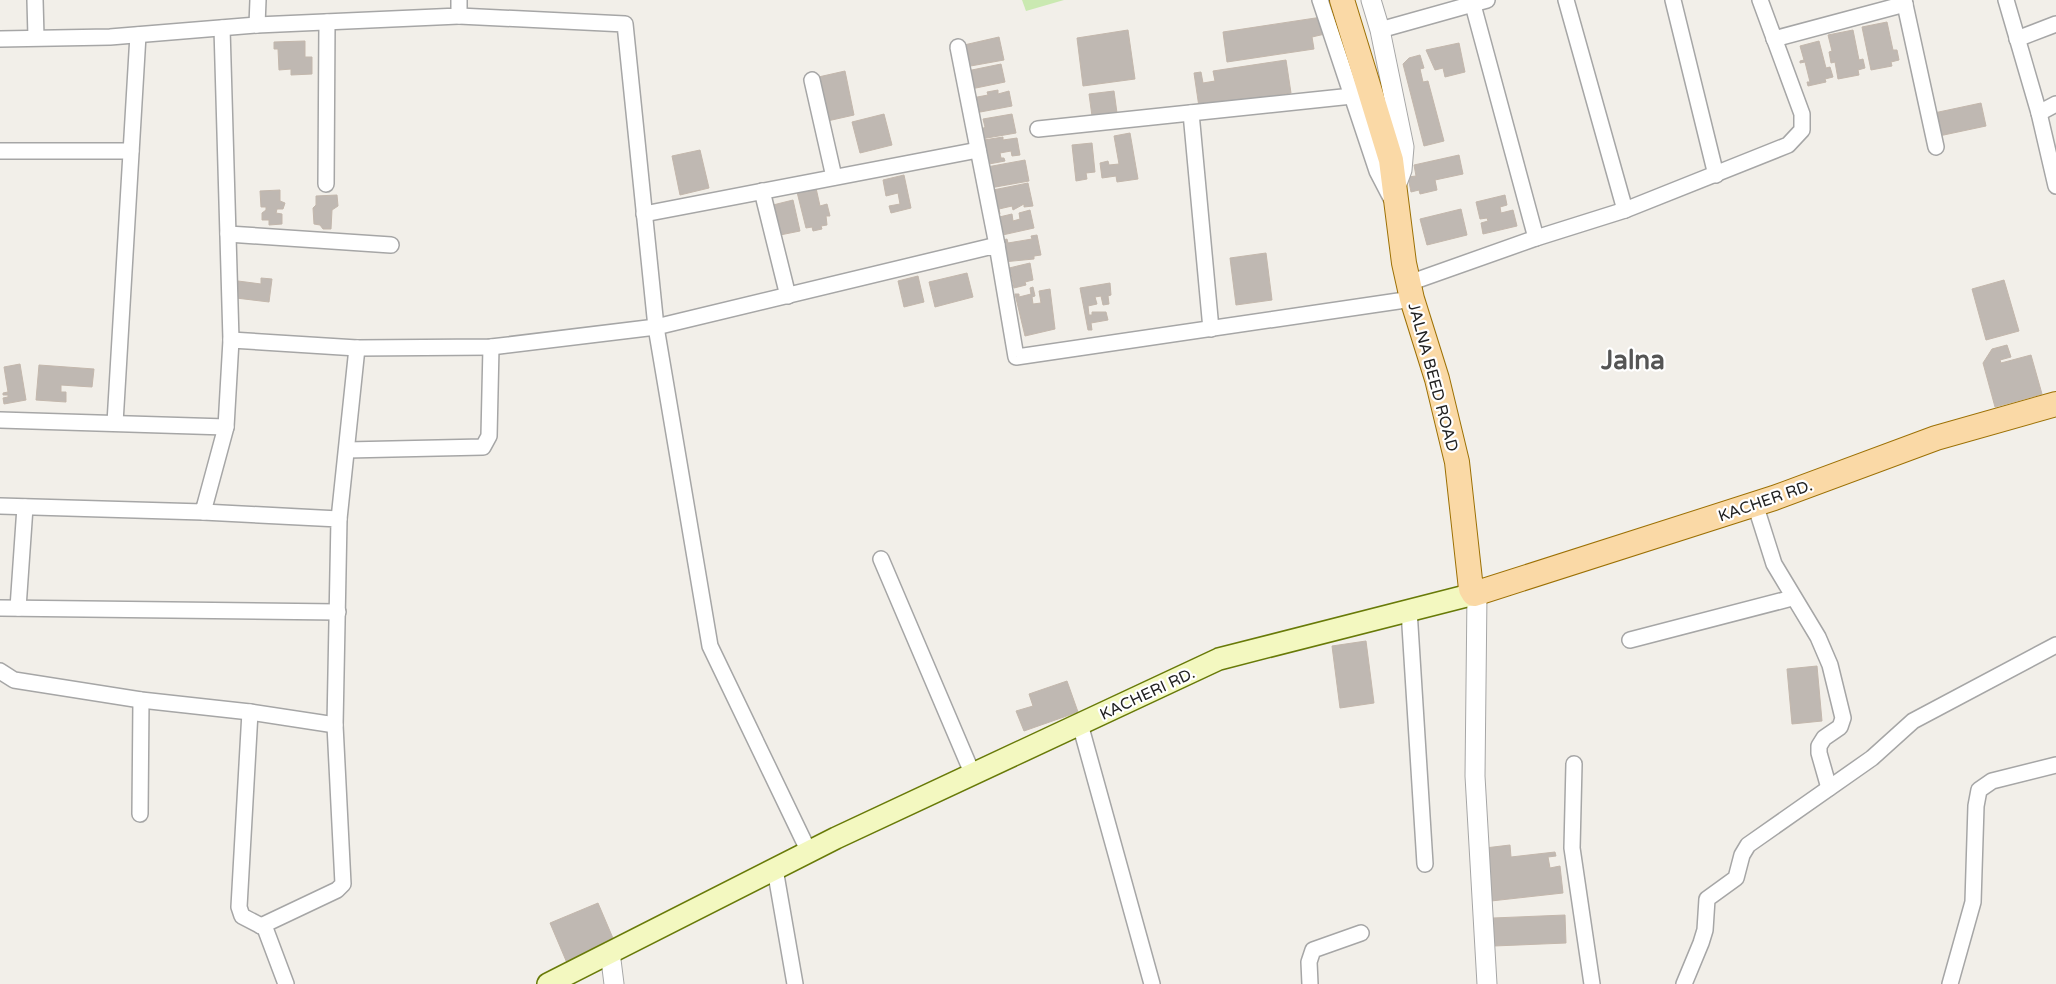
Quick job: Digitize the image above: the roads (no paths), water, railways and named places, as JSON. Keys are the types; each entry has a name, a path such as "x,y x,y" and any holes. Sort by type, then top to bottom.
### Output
{"main road":[{"name":"JALNA BEED ROAD","path":"1342,0 1391,160 1410,291 1437,379 1457,462 1470,589 1475,594"},
{"name":"KACHER RD.","path":"1475,594 1755,504 1936,438 2056,404"},
{"name":"KACHERI RD.","path":"548,984 836,838 1219,659 1475,594"}],"street":[{"path":"35,0 36,37"},
{"path":"257,25 258,0"},
{"path":"459,0 459,16"},
{"path":"1320,0 1381,181 1396,199"},
{"path":"1371,0 1380,30 1404,148 1396,199"},
{"path":"1566,0 1625,210"},
{"path":"1674,0 1716,175"},
{"path":"958,47 997,245 1016,357 1211,329 1410,291 1536,238 1625,210 1788,145 1802,130 1802,114 1760,0"},
{"path":"2006,0 2039,113 2056,186"},
{"path":"1380,30 1480,2 1536,238"},
{"path":"1774,39 1904,2 1936,147"},
{"path":"0,39 138,35 257,25 459,16 625,24 656,327 710,646 809,852"},
{"path":"326,184 327,22"},
{"path":"2017,39 2056,24"},
{"path":"203,512 226,427 231,340 222,28"},
{"path":"115,423 138,35"},
{"path":"812,80 834,177"},
{"path":"1038,129 1352,96"},
{"path":"2039,113 2056,104"},
{"path":"1191,113 1211,329"},
{"path":"644,214 978,150"},
{"path":"0,151 131,151"},
{"path":"762,191 788,296"},
{"path":"228,234 392,245"},
{"path":"231,340 357,348 491,347 656,327 997,245"},
{"path":"347,450 483,447 489,436 491,347"},
{"path":"263,927 337,890 342,884 335,725 339,519 357,348"},
{"path":"0,420 226,427"},
{"path":"1755,504 1774,564 1792,598 1822,646 1830,665 1843,718 1840,727 1824,738 1819,746 1819,753 1830,788"},
{"path":"0,506 203,512 339,519"},
{"path":"18,608 25,507"},
{"path":"881,559 972,775"},
{"path":"1475,594 1476,776 1487,984"},
{"path":"1630,640 1792,598"},
{"path":"0,608 338,612"},
{"path":"1409,610 1425,864"},
{"path":"1684,984 1702,943 1706,924 1707,899 1736,878 1740,870 1742,855 1748,845 1878,753 1913,721 2056,645"},
{"path":"0,672 14,680 141,700 250,712 335,725"},
{"path":"140,814 141,700"},
{"path":"250,712 238,906 242,916 263,927 272,942 286,984"},
{"path":"1080,724 1152,984"},
{"path":"1574,764 1572,848 1592,984"},
{"path":"1950,984 1973,902 1976,806 1979,790 1992,781 2056,765"},
{"path":"775,869 795,984"},
{"path":"1310,984 1309,962 1313,950 1361,933"},
{"path":"610,952 614,984"}],"district":[{"name":"Jalna","path":"1633,360"}]}
